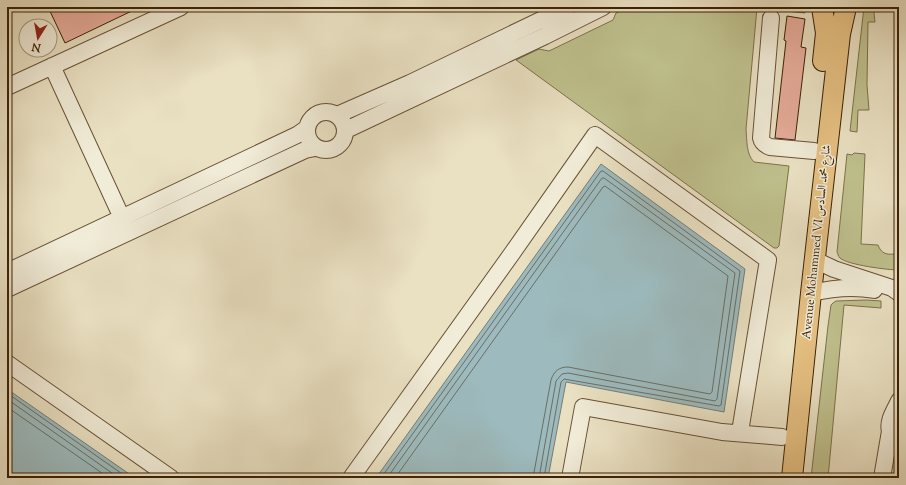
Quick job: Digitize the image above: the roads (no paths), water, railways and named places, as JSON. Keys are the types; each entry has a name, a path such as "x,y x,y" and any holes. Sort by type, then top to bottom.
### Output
{"main road":[{"name":"Avenue Mohammed VI شارع محمد السادس","path":"779,478 801,256 814,151 826,33 822,7"},
{"name":"Avenue Mohammed VI شارع محمد السادس","path":"792,478 840,34 846,7"}],"street":[{"path":"7,86 181,7"},
{"path":"337,115 410,83 568,7"},
{"path":"346,130 603,7"},
{"path":"771,18 761,138 763,144 770,146 814,151"},
{"path":"52,66 122,218"},
{"path":"7,290 305,150 315,148 326,151 336,148 344,140 346,130 344,123 337,115 326,112 316,115 308,123 308,139 315,148"},
{"path":"7,272 297,135 307,128"},
{"path":"351,478 595,135 768,260 740,432"},
{"path":"815,260 834,269 892,288 899,295"},
{"path":"811,293 831,288 857,287 899,295"},
{"path":"7,363 171,478"},
{"path":"882,478 896,434 889,427 890,421 899,401"},
{"path":"570,478 583,407 722,432 740,432 782,437"}],"water":[{"path":"601,164 745,269 724,412 566,382 548,478 376,478"},
{"path":"7,389 135,478 7,478"}]}
